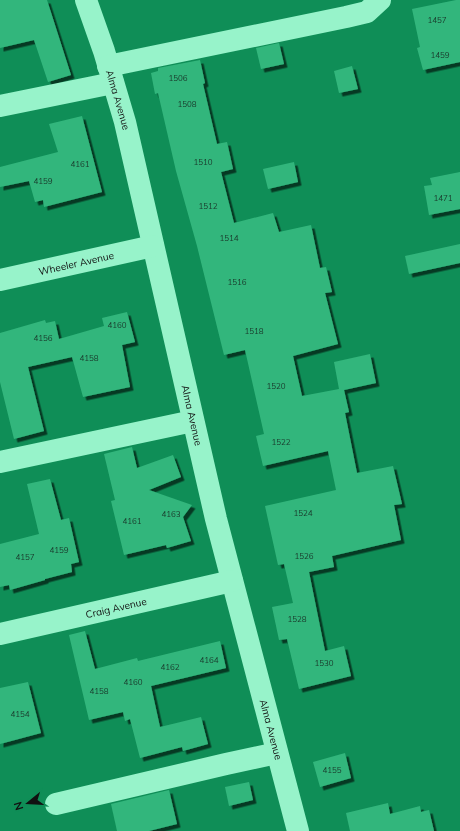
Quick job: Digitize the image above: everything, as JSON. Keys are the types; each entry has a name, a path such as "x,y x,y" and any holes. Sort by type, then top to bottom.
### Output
{"street":[{"name":"Alma Avenue","path":"86,0 125,122 193,420 232,581 298,831"},
{"path":"0,106 111,75 367,12 380,0"},
{"name":"Wheeler Avenue","path":"0,280 153,246"},
{"path":"0,462 193,420"},
{"name":"Craig Avenue","path":"0,634 232,581"},
{"path":"56,804 226,764 277,754"}],"building":[{"path":"0,0 47,0 71,75 48,82 34,40 0,48"},
{"path":"460,0 460,62 423,70 417,48 420,47 412,9"},
{"path":"279,43 284,64 261,69 256,48"},
{"path":"200,60 205,83 203,84 217,144 227,142 233,169 221,172 234,223 273,213 279,232 311,225 320,268 326,267 332,292 325,293 338,344 293,356 302,396 339,389 334,362 370,354 376,383 344,390 349,412 345,413 357,473 393,466 402,504 394,505 401,540 332,556 334,567 309,572 325,651 344,646 351,676 299,689 287,639 279,640 272,607 293,603 284,564 278,565 265,506 336,490 328,451 263,466 256,436 264,434 245,350 224,355 197,246 176,171 158,93 155,94 151,73 158,71 158,68"},
{"path":"352,66 358,89 339,93 334,71"},
{"path":"82,116 102,192 44,207 43,200 35,202 29,181 0,187 0,167 58,152 49,124"},
{"path":"294,162 298,182 268,189 263,169"},
{"path":"460,172 460,209 429,215 424,186 432,185 430,178"},
{"path":"460,244 460,263 409,274 405,256"},
{"path":"127,312 135,342 122,345 130,387 83,397 72,357 28,367 44,431 14,439 0,382 0,333 45,320 46,323 55,321 59,339 104,326 102,318"},
{"path":"132,447 137,468 173,455 181,477 149,490 192,505 183,517 191,541 167,548 166,545 124,555 111,501 115,500 104,454"},
{"path":"50,479 61,520 69,518 79,562 71,564 72,572 10,590 9,585 0,587 0,544 39,534 27,484"},
{"path":"85,631 95,669 137,658 138,661 220,641 226,668 151,686 160,727 201,717 208,744 183,751 182,747 140,758 130,719 125,721 123,712 89,720 69,635"},
{"path":"28,682 41,733 0,744 0,688"},
{"path":"345,753 351,778 320,787 313,762"},
{"path":"249,782 253,800 229,806 225,787"},
{"path":"169,790 177,824 149,831 117,831 111,804"},
{"path":"388,803 390,814 420,806 421,812 429,810 434,831 350,831 346,813"}]}
